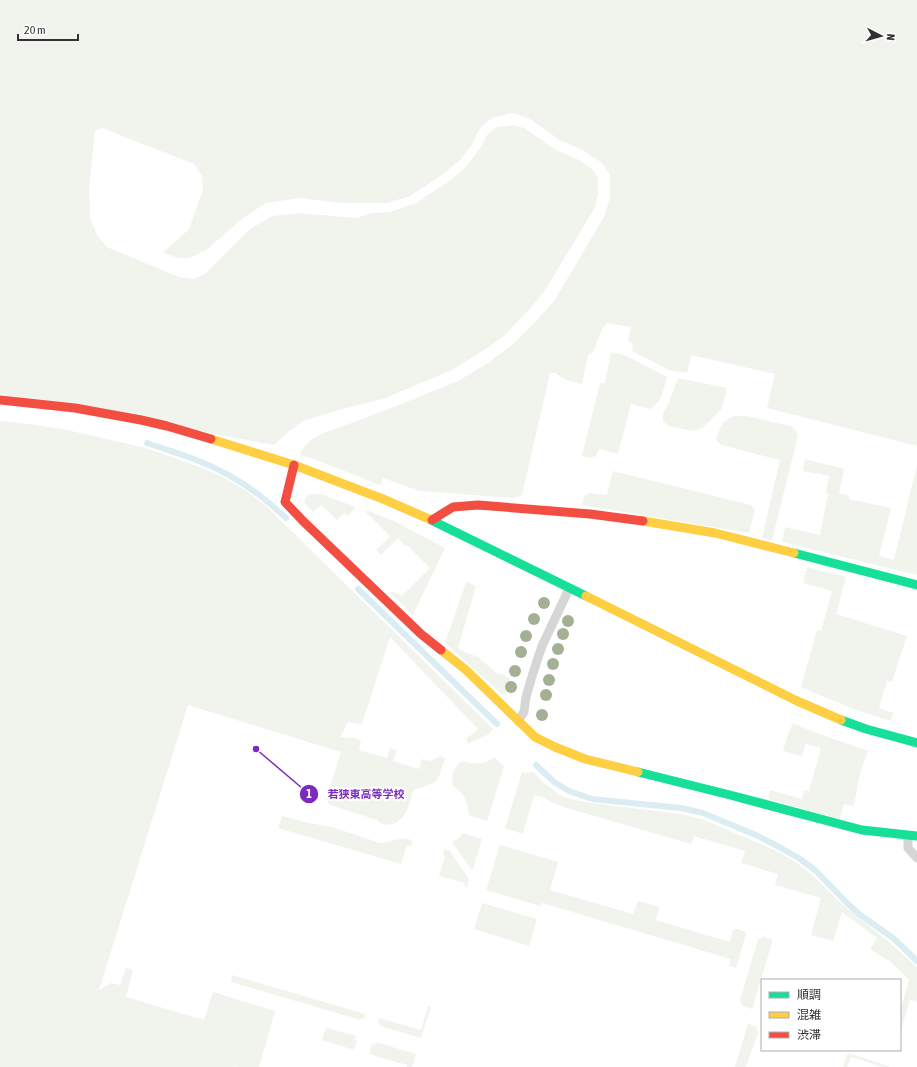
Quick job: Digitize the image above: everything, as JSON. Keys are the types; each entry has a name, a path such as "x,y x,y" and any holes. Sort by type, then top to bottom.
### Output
{"street":[{"path":"0,400 75,408 141,420 212,439 294,465 340,482 432,520 794,700 866,729 917,743"},
{"path":"294,465 285,502 422,634 466,670 518,722 536,737 555,747 585,759 730,794 862,830 913,836"},
{"path":"432,520 453,507 478,505 590,514 644,521 715,533 917,585"}],"lane":[{"path":"518,722 524,712 531,679 542,646 569,589"},
{"path":"913,836 908,848 917,858"}],"shaded area":[{"path":"0,0 917,0 917,446 767,408 775,374 691,355 687,373 669,370 632,351 633,344 628,341 631,327 607,323 602,330 593,352 588,355 582,384 566,380 555,373 550,373 522,495 515,498 419,491 383,478 380,485 300,455 308,443 319,435 458,381 488,363 513,344 554,301 604,217 610,198 610,175 602,163 583,150 561,141 530,119 513,113 492,118 480,128 472,145 460,160 445,173 410,196 387,203 340,203 300,198 266,203 243,218 205,251 189,258 177,258 162,252 189,229 203,190 202,176 194,164 102,128 95,131 89,188 90,218 97,235 107,247 179,277 193,279 205,274 250,229 272,216 299,213 356,218 372,213 390,212 416,203 452,179 465,168 481,147 487,135 497,127 513,125 524,128 556,150 577,159 593,170 598,178 598,195 594,209 544,292 526,313 504,336 452,370 383,399 342,409 303,421 274,445 0,394"},
{"path":"611,352 627,356 667,377 658,403 650,409 631,404 618,454 599,449 596,456 590,458 582,456 600,383 605,383"},
{"path":"678,378 727,388 722,408 704,427 694,431 668,426 663,421 663,414"},
{"path":"734,416 746,416 791,426 796,431 798,436 772,540 762,538 780,460 721,445 716,440 720,428 726,420"},
{"path":"0,421 67,430 146,448 215,473 242,488 265,505 493,729 489,734 468,744 466,739 477,730 476,727 390,637 362,724 348,722 340,737 361,740 359,750 387,758 390,748 397,751 393,761 419,769 422,759 430,761 441,756 445,759 438,779 434,783 414,790 407,811 403,817 396,823 387,825 381,824 377,820 330,805 326,799 341,752 188,705 99,990 111,983 120,985 126,968 133,970 126,997 204,1020 213,992 275,1011 259,1067 0,1067"},
{"path":"805,459 844,469 839,493 849,496 849,499 891,508 879,556 894,560 917,465 917,575 782,542 785,527 820,535 828,494 826,493 829,476 803,471"},
{"path":"613,471 751,505 755,510 749,533 582,505 584,496 590,493 607,495"},
{"path":"320,494 356,507 347,516 344,513 337,520 321,505 313,512 304,502 307,495"},
{"path":"366,510 396,522 445,548 413,615 390,593 392,591 402,596 430,568 398,538 381,555 376,550 390,536 365,511"},
{"path":"807,567 846,577 836,614 907,636 892,682 887,681 879,708 893,713 891,721 846,706 801,687 817,630 821,631 832,591 803,583"},
{"path":"466,582 476,586 458,648 478,657 498,674 503,674 510,679 507,690 503,695 445,643"},
{"path":"793,723 868,751 859,777 854,806 844,804 840,819 768,799 770,790 802,799 804,790 809,791 821,748 806,744 802,756 783,751"},
{"path":"494,757 504,766 487,821 469,815 465,798 453,786 452,778 455,769 462,761 479,764 487,762"},
{"path":"532,771 544,783 566,798 591,803 681,814 702,819 779,852 797,863 812,875 843,905 917,967 917,1002 910,1000 901,1030 901,1008 909,980 892,963 870,949 877,938 842,912 833,941 811,935 821,898 775,885 778,874 741,863 745,851 694,836 691,844 567,808 545,798 534,795 523,834 505,828 522,772 529,773"},
{"path":"282,816 332,827 380,843 399,839 412,840 411,846 407,845 401,864 278,828"},
{"path":"463,833 482,839 473,869 471,869 452,842 459,838"},
{"path":"500,845 558,862 550,890 633,914 638,901 659,907 656,920 730,942 733,930 736,929 744,931 746,934 736,968 729,966 731,959 542,903 540,906 486,890"},
{"path":"444,849 450,851 469,879 467,887 464,886 465,883 439,876 445,856 443,855"},
{"path":"482,903 537,919 529,946 474,929"},
{"path":"764,937 773,940 752,1009 742,1006 740,1000 758,939"},
{"path":"232,975 365,1014 364,1019 361,1018 361,1020 231,982"},
{"path":"428,1006 431,1007 421,1038 380,1026 378,1023 379,1018 421,1030"},
{"path":"748,1024 756,1026 758,1033 746,1067 735,1067"},
{"path":"328,1028 356,1036 355,1040 357,1041 354,1050 322,1040 325,1029"},
{"path":"376,1042 416,1054 412,1067 407,1067 407,1065 369,1054 372,1044 375,1045"},
{"path":"849,1053 890,1067 883,1067 851,1057 847,1067 843,1067 846,1056"}],"waterway":[{"path":"147,443 193,458 223,472 256,492 286,518"},
{"path":"358,589 497,724"},
{"path":"536,765 554,782 569,791 592,799 681,808 703,813 758,836 800,859 815,870 859,914 893,938 917,961"}],"traffic: fast":[{"path":"429,519 586,596"},
{"path":"794,553 917,585"},
{"path":"841,720 866,729 917,743"},
{"path":"638,772 862,830 917,836"}],"traffic: slow":[{"path":"211,439 294,465 383,499 429,519"},
{"path":"643,521 715,533 794,553"},
{"path":"586,596 795,700 841,720"},
{"path":"441,650 466,670 535,737 585,759 638,772"}],"traffic: jam":[{"path":"0,400 75,408 141,420 211,439"},
{"path":"294,465 285,502 421,634 441,650"},
{"path":"432,520 453,507 478,505 590,514 643,521"}],"place":[{"name":"若狭東高等学校","path":"256,749"}]}
